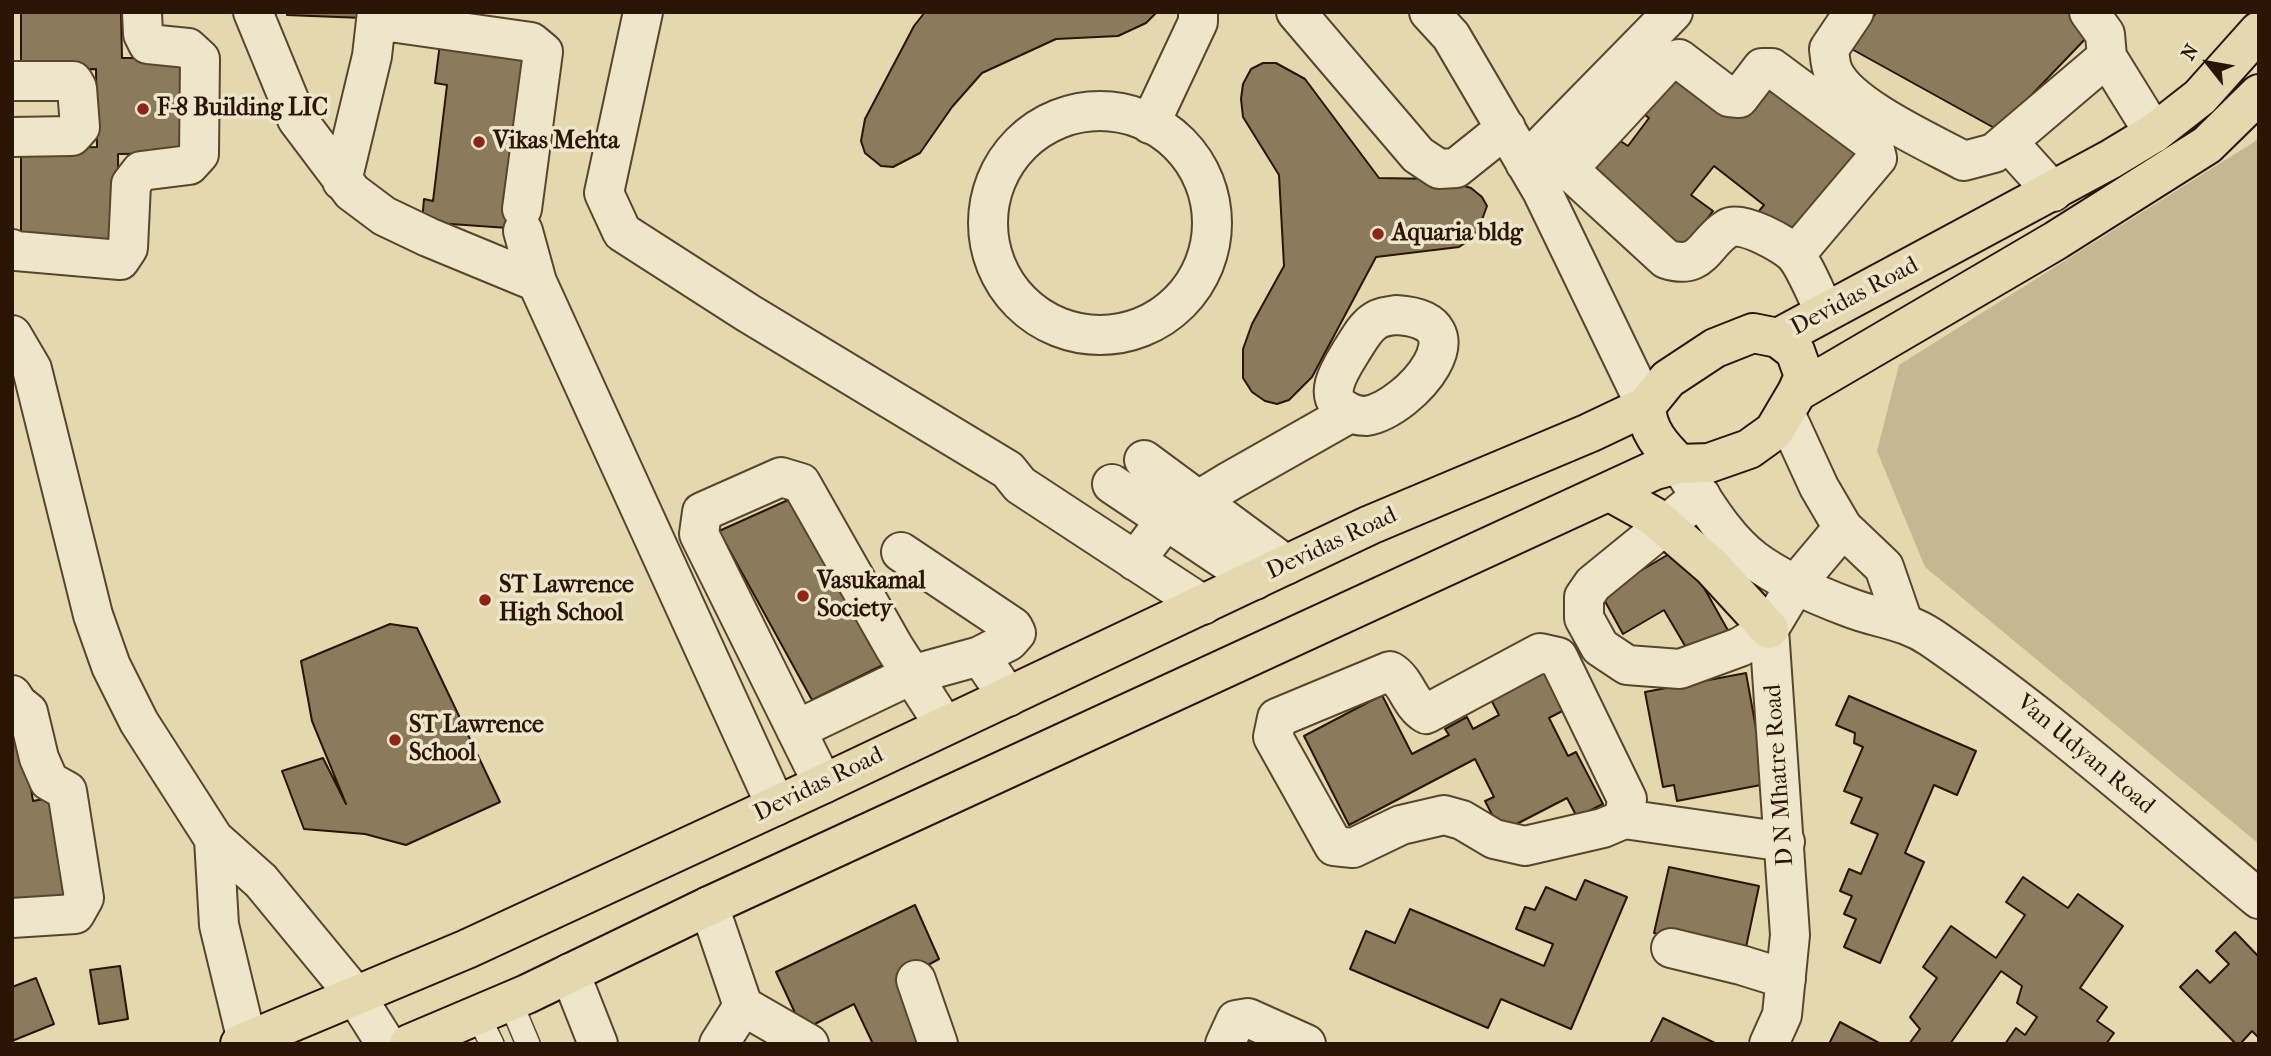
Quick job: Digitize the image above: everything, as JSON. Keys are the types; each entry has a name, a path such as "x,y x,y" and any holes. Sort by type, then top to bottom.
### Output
{"main road":[{"name":"Devidas Road","path":"244,1042 467,949 1212,601 1370,524 1589,433 1646,406 1668,379 1715,348 1753,333 1778,338 2053,192 2154,133 2200,97 2259,31"},
{"name":"Devidas Road","path":"434,1039 493,1020 570,973 709,906 1655,470 1679,464 1709,463 1744,451 1774,432 1791,403 2207,145 2259,94"},
{"path":"1778,338 1795,351 1804,376 1791,403"},
{"path":"1646,406 1647,421 1659,444 1679,464"},
{"path":"1610,492 1653,516 1665,526 1711,566 1769,629"}],"street":[{"path":"12,249 120,260 128,248 131,184 141,171 189,165 199,154 200,59 188,48 148,44 143,34 142,12"},
{"path":"253,12 298,119 352,192 384,216 537,282"},
{"path":"643,12 604,193 622,232 748,313 1008,470 1020,485 1149,543 1270,573"},
{"path":"1150,124 1198,22 1198,12"},
{"path":"1296,12 1418,155 1439,169 1456,168 1506,128"},
{"path":"1429,12 1451,36 1506,128 1545,175 1666,259 1679,263 1695,260 1729,227 1744,226 1795,255 1825,312"},
{"path":"1545,175 1673,12"},
{"path":"1854,12 1829,49 1832,69 1841,84 1868,108 1964,161 1994,153 2107,57"},
{"path":"2089,12 2105,34 2107,57 2154,133"},
{"path":"2242,12 2259,26"},
{"path":"342,181 372,56 377,16 531,42 542,52 522,220 537,282 776,806"},
{"path":"1545,175 1666,63 1679,59 1729,97 1739,98 1762,68 1772,68 1873,143 1877,158 1795,255"},
{"path":"12,81 73,81 77,88 80,127 72,136 12,137"},
{"path":"1097,111 1120,113 1143,119 1150,124 1181,145 1195,163 1205,184 1211,206 1212,230 1208,253 1199,274 1187,294 1170,311 1128,332 1081,334 1058,327 1019,301 1005,283 995,261 989,239 989,215 993,191 1002,170 1032,134 1052,122 1074,114 1097,111"},
{"path":"2008,142 2053,192"},
{"path":"1545,175 1646,406"},
{"path":"12,335 32,369 93,615 111,666 139,722 214,839 261,881 355,995 386,1044"},
{"path":"12,424 38,397"},
{"path":"1791,403 1819,487 1843,528 1884,567 1903,622"},
{"path":"1149,543 1198,500 1350,413"},
{"path":"1144,460 1198,500 1270,573"},
{"name":"Van Udyan Road","path":"1679,464 1731,537 1753,559 1796,584 1850,608 1903,622 1928,636 2019,699 2259,899"},
{"path":"823,784 699,534 702,512 782,477 801,483 911,675 944,725"},
{"path":"1112,484 1149,543 1212,601"},
{"path":"1701,496 1593,584 1584,597 1584,618 1600,648 1627,665 1680,670 1740,647 1769,629 1796,584 1843,528"},
{"path":"796,730 911,675 980,656 1009,641 1016,633 1013,627 901,552"},
{"name":"D N Mhatre Road","path":"1769,629 1790,935 1782,1015 1769,1044"},
{"path":"1624,819 1627,799 1558,657 1540,653 1426,714 1418,709 1398,676 1390,671 1277,718 1273,737 1334,846 1353,848 1401,825 1444,815 1462,820 1494,839 1525,846 1603,828 1624,819 1785,842"},
{"path":"980,656 1008,697"},
{"path":"12,695 28,712 39,758 49,781 67,791 84,898 75,914 12,918"},
{"path":"214,839 219,925 244,1042"},
{"path":"709,906 743,1006 767,1044"},
{"path":"1671,948 1786,979"},
{"path":"570,973 598,1044"},
{"path":"916,980 938,1044"},
{"path":"719,1044 743,1006"},
{"path":"743,1006 809,1044"},
{"path":"1225,1044 1236,1020 1248,1018 1306,1044"}],"lane":[{"path":"493,1020 528,1044"}],"shaded area":[{"path":"2259,137 2259,844 1925,567 1877,451 1899,365"}],"building":[{"name":"F-8 Building LIC","path":"21,12 121,12 122,58 189,58 189,153 118,154 119,243 21,244 21,149 97,147 96,69 21,70"},
{"path":"287,12 364,12 363,18 287,15"},
{"path":"925,12 1157,12 1146,23 1118,36 1056,39 982,73 952,107 920,153 893,167 881,166 865,153 861,141 865,119 914,26"},
{"path":"1877,12 2071,12 2089,35 1998,130 1848,47"},
{"name":"Vikas Mehta","path":"440,43 529,53 508,228 422,222 424,199 433,201 447,85 435,83"},
{"name":"Aquaria bldg","path":"1263,63 1276,63 1305,79 1379,178 1435,179 1455,183 1471,188 1482,197 1487,206 1479,228 1471,239 1459,247 1376,257 1312,377 1289,400 1277,404 1265,401 1252,392 1243,378 1243,349 1252,324 1284,266 1279,175 1243,117 1241,99 1243,84 1251,69"},
{"path":"1675,68 1737,116 1770,74 1866,148 1799,242 1759,211 1764,205 1714,166 1691,195 1713,211 1680,254 1588,169 1613,136 1628,146 1649,118 1641,112"},
{"name":"Vasukamal Society","path":"797,496 889,662 812,700 719,531"},
{"path":"1681,547 1730,634 1691,656 1664,610 1623,634 1601,594"},
{"name":"ST Lawrence School","path":"390,624 417,628 500,802 406,845 365,834 304,829 282,771 323,758 346,804 312,721 301,661"},
{"path":"1544,660 1568,708 1549,718 1568,756 1576,752 1603,804 1577,817 1567,798 1501,832 1485,801 1494,797 1475,759 1349,825 1304,736 1382,695 1412,754 1449,735 1445,729 1467,717 1473,729 1499,715 1486,690"},
{"path":"1746,673 1766,784 1677,801 1674,785 1663,787 1645,692"},
{"path":"1849,696 1976,751 1957,795 1934,785 1905,853 1924,862 1880,963 1844,947 1856,919 1844,914 1852,896 1840,891 1849,869 1861,874 1878,834 1851,823 1862,798 1844,791 1863,747 1854,743 1855,733 1836,725"},
{"path":"19,712 33,801 60,796 75,893 12,904 12,713"},
{"path":"1669,867 1759,886 1745,952 1654,933"},
{"path":"2023,877 2068,908 2078,894 2123,926 2080,988 2107,1007 2097,1021 2114,1033 2106,1044 2005,1044 2016,1028 2025,1035 2037,1017 2017,1003 2022,986 2001,971 1950,1044 1909,1044 1920,1029 1910,1017 1937,978 1923,967 1951,926 1996,958 2025,915 2006,902"},
{"path":"1585,880 1627,897 1571,1029 1501,999 1488,1028 1350,969 1366,931 1395,943 1410,909 1544,966 1553,944 1516,929 1525,907 1535,910 1546,887 1576,900"},
{"path":"915,905 939,959 904,978 929,1037 915,1044 873,1044 854,1004 803,1030 776,972"},
{"path":"2235,932 2259,957 2259,1038 2252,1031 2240,1044 2236,1044 2180,987 2197,970 2210,983 2229,964 2216,951"},
{"path":"120,966 128,1019 99,1024 90,970"},
{"path":"36,978 54,1024 12,1041 12,987"},
{"path":"1663,1018 1717,1044 1650,1044"},
{"path":"1840,1022 1881,1044 1829,1044"}],"place":[{"name":"F-8 Building LIC","path":"143,109"},
{"name":"Vikas Mehta","path":"479,142"},
{"name":"Aquaria bldg","path":"1378,234"},
{"name":"Vasukamal Society","path":"803,596"},
{"name":"ST Lawrence High School","path":"485,600"},
{"name":"ST Lawrence School","path":"395,740"}]}
